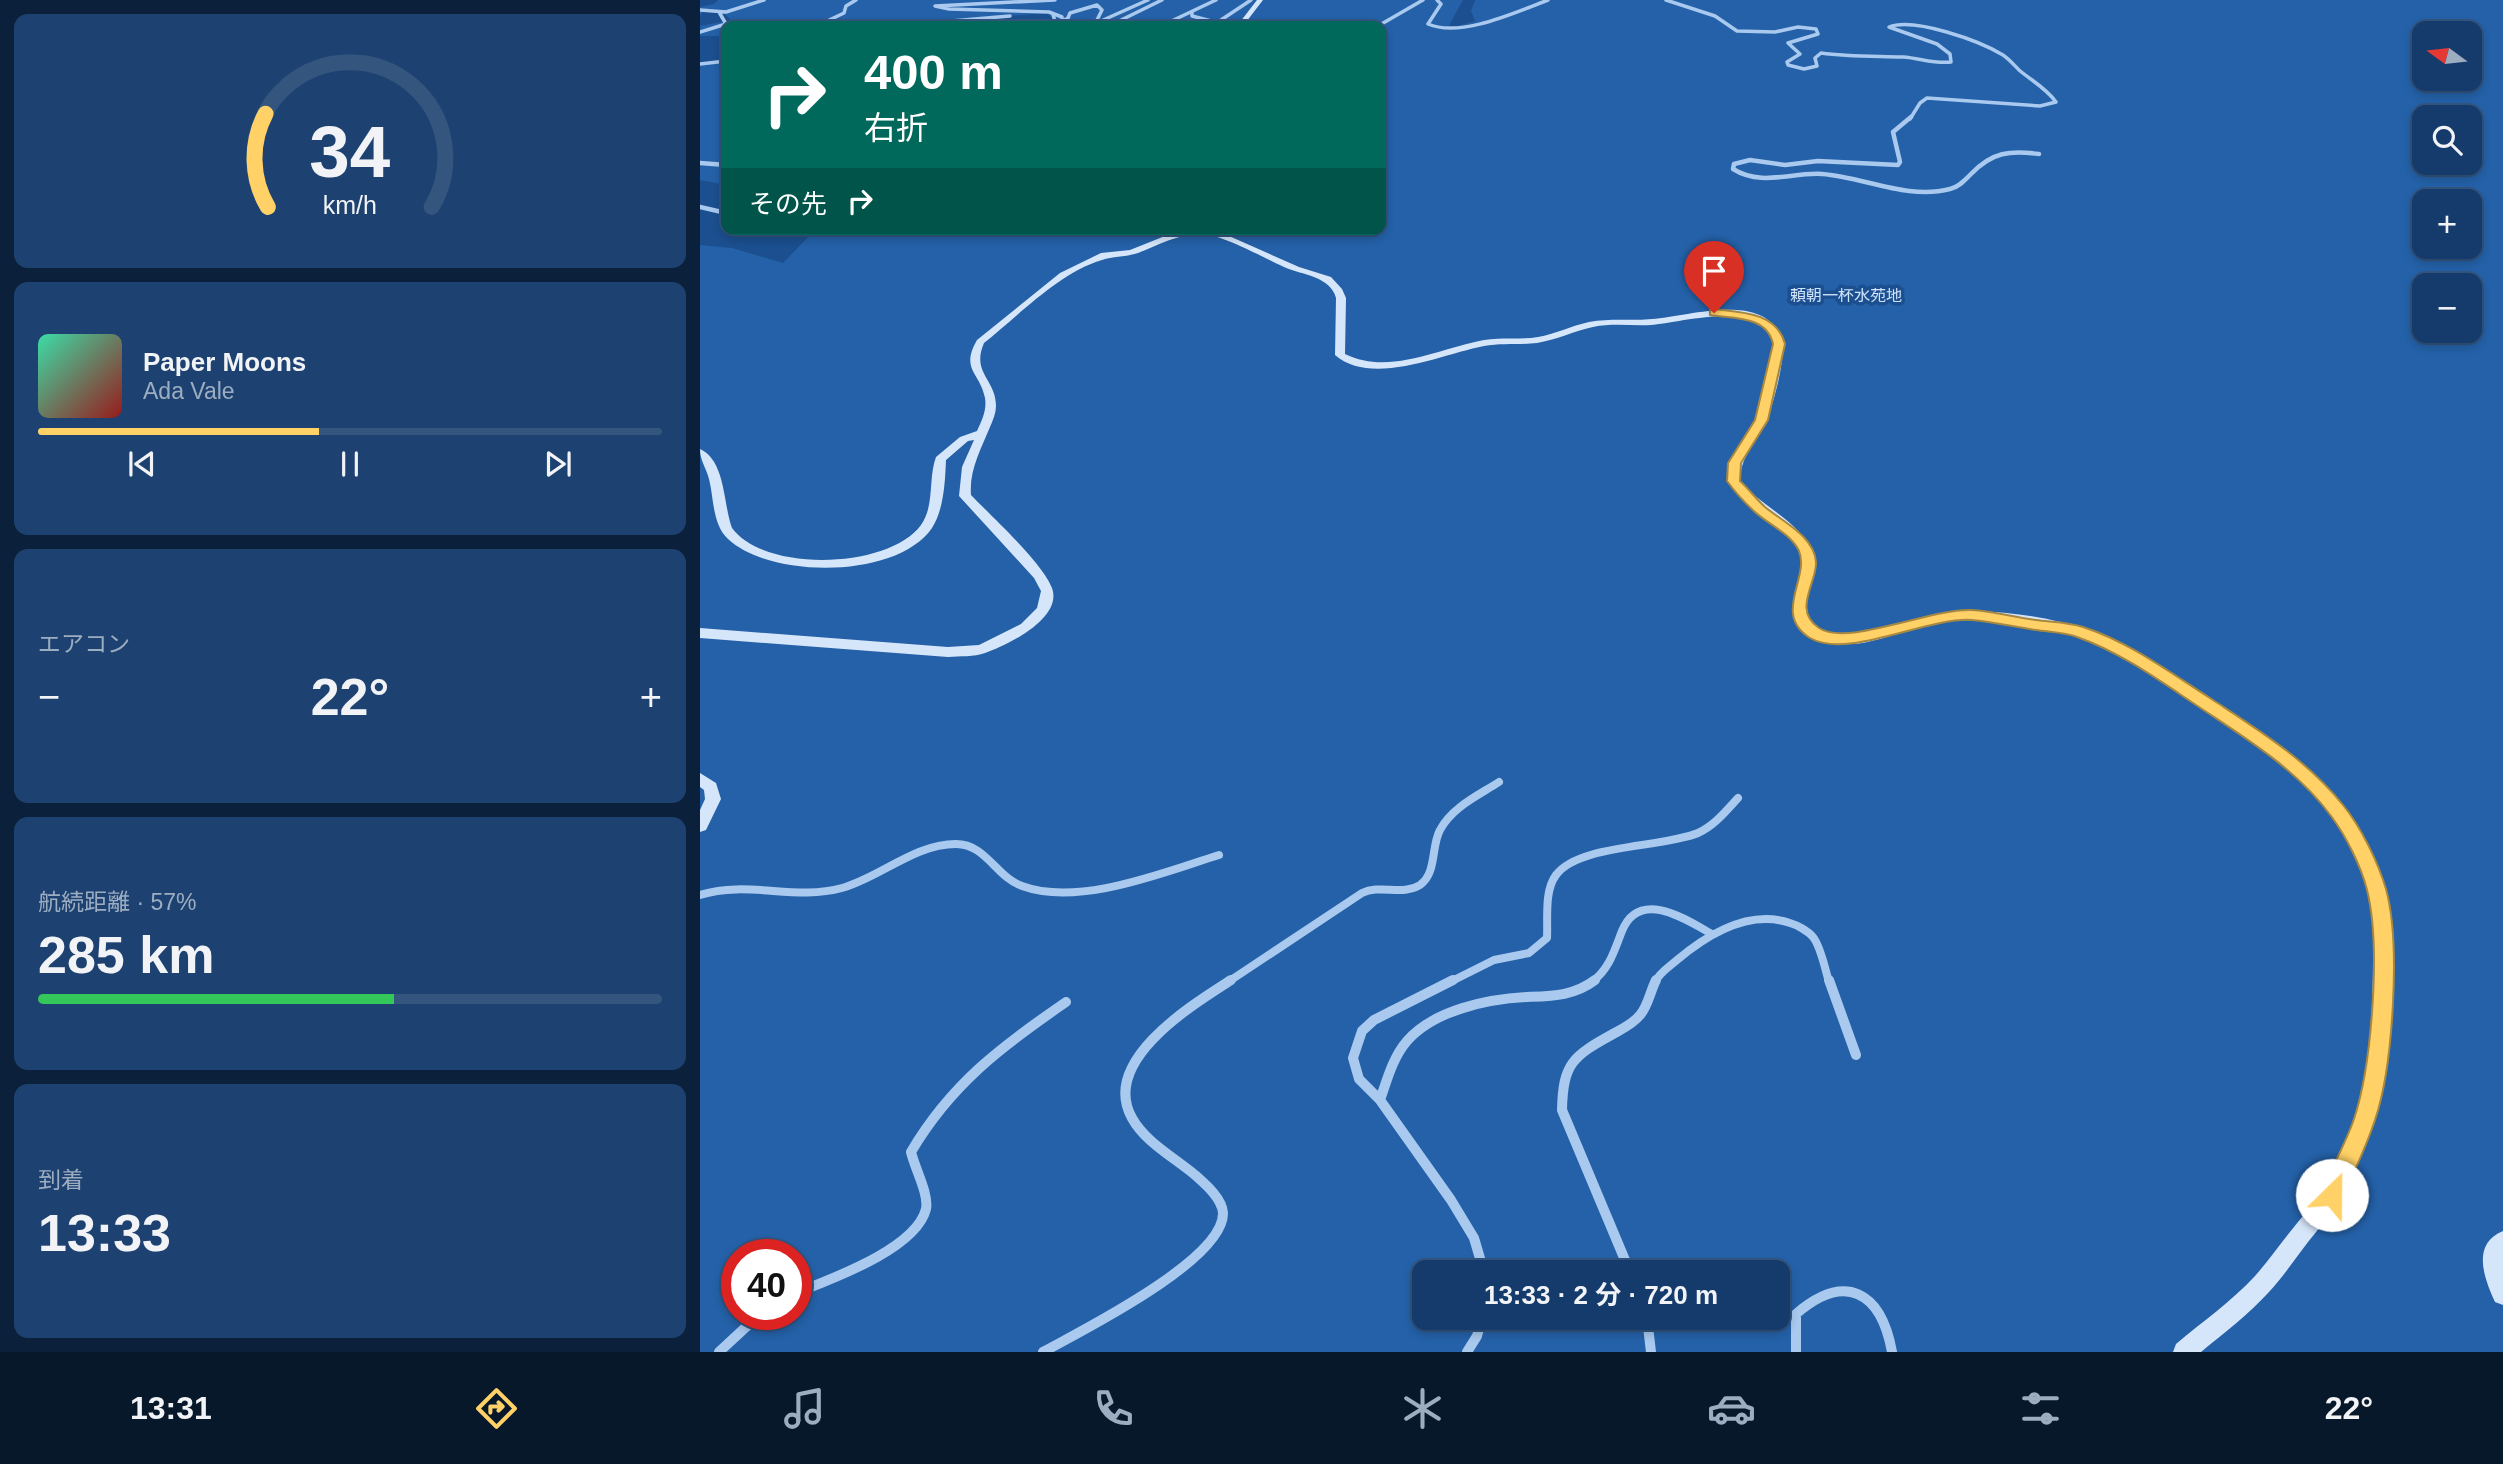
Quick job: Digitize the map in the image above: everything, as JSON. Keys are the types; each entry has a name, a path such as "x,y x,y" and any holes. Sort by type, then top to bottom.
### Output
{"street":[{"path":"701,7 719,12 744,8 764,0"},
{"path":"827,21 844,13 846,6 856,0"},
{"path":"1055,0 934,6 1057,14 1064,21 1070,13 1097,5 1102,10 1097,20 1101,21 1148,0"},
{"path":"1119,21 1162,0"},
{"path":"1173,21 1216,0"},
{"path":"1217,21 1241,9 1251,0"},
{"path":"1244,21 1259,0"},
{"path":"1386,21 1423,0"},
{"path":"1437,0 1441,4 1428,24 1439,29 1484,22 1548,0"},
{"path":"1666,0 1714,16 1737,31 1775,32 1798,27 1816,29 1818,34 1788,43 1800,54 1787,62 1788,65 1798,68 1818,66 1815,58 1821,53 1857,58 1905,57 1936,64 1951,62 1950,54 1937,44 1905,35 1888,26 1899,22 1915,24 2003,55 2024,74 2040,82 2056,102 2040,106 1927,99 1921,101 1912,111 1909,121 1893,132 1893,141 1899,148 1898,165 1818,161 1785,164 1750,160 1734,164 1732,169 1745,176 1764,179 1819,174 1910,189 1944,190 1962,183 1990,154 2004,150 2039,154"},
{"path":"719,12 724,21"},
{"path":"1192,13 1192,16 1211,21"},
{"path":"956,21 1052,14"},
{"path":"1052,14 1055,21"},
{"path":"700,32 721,26"},
{"path":"700,64 721,62"},
{"path":"700,163 721,165"},
{"path":"700,206 721,212"},
{"path":"700,633 948,652 981,650 1026,627 1044,610 1047,591 1040,576 965,496 965,471 992,408 987,391 972,364 974,352 980,342 1063,275 1097,258 1161,235"},
{"path":"1097,258 1132,252 1178,235"},
{"path":"1219,235 1296,269 1328,279 1339,291 1341,298 1340,355 1347,361 1375,367 1486,343 1544,339 1588,325 1609,322 1655,322 1714,313 1752,316 1772,328 1779,344 1761,420 1735,463 1734,481 1760,509 1798,539 1806,551 1809,565 1803,581 1799,608 1804,622 1816,634 1848,640 1938,617 1970,615 2079,631 2138,659 2274,748 2306,776 2338,811 2360,850 2376,889 2382,925 2383,976 2378,1064 2364,1120 2332,1195 2262,1284 2184,1352"},
{"path":"700,452 710,465 718,485 724,522 729,533 743,545 760,554 779,558 847,562 872,559 895,551 914,540 926,527 932,511 940,459 964,439 983,433"},
{"path":"700,779 711,787 713,799 700,826"},
{"path":"1043,1352 1173,1276 1209,1244 1222,1224 1223,1209 1213,1193 1132,1120 1127,1092 1131,1071 1151,1041 1192,1008 1352,898 1372,889 1417,887 1427,878 1433,866 1432,850 1440,828 1454,813 1499,782"},
{"path":"1481,1260 1474,1238 1451,1200 1380,1100 1359,1079 1353,1058 1362,1031 1374,1020 1494,960 1529,953 1546,938 1556,874 1569,863 1598,853 1676,841 1700,832 1717,821 1738,797"},
{"path":"700,895 734,888 828,891 871,876 930,849 957,844 981,849 1003,875 1021,886 1056,894 1163,872 1219,855"},
{"path":"1380,1100 1407,1041 1422,1029 1463,1009 1512,998 1565,995 1584,989 1599,977 1612,958 1626,920 1638,910 1655,908 1671,912 1710,933"},
{"path":"1625,1260 1562,1110 1561,1085 1569,1064 1585,1047 1636,1019 1648,1004 1657,976 1710,933 1769,916 1801,925 1813,937 1856,1055"},
{"path":"812,1286 889,1250 914,1231 924,1211 926,1194 916,1176 911,1152 922,1130 958,1085 997,1049 1066,1002"},
{"path":"2503,1241 2493,1252 2494,1276 2503,1294"},
{"path":"1796,1352 1796,1314 1810,1299 1847,1290 1858,1293 1880,1308 1891,1335 1892,1352"},
{"path":"719,1352 743,1330"},
{"path":"1467,1352 1479,1330"},
{"path":"1648,1330 1651,1352"}],"green space":[{"name":"頼朝一杯水苑地","path":"718,0 1463,0 1447,29 1475,21 1471,11 1475,0 2503,0 2503,1352 700,1352 700,245 732,248 783,263 810,235 1386,235 1386,21 1046,21 1052,18 1047,13 944,21 726,21 731,20 722,11 704,11 700,16 700,7 714,4"},
{"path":"721,22 721,36 700,36 700,26"},
{"path":"721,61 721,184 700,180 700,62"}],"route":[{"path":"1714,313 1752,316 1772,328 1777,337 1779,344 1761,420 1735,463 1734,481 1741,492 1798,539 1806,551 1809,565 1803,581 1799,608 1804,622 1816,634 1848,640 1869,637 1938,617 1970,615 2079,631 2138,659 2274,748 2306,776 2338,811 2360,850 2376,889 2382,925 2383,976 2378,1064 2364,1120 2332,1195"}]}
